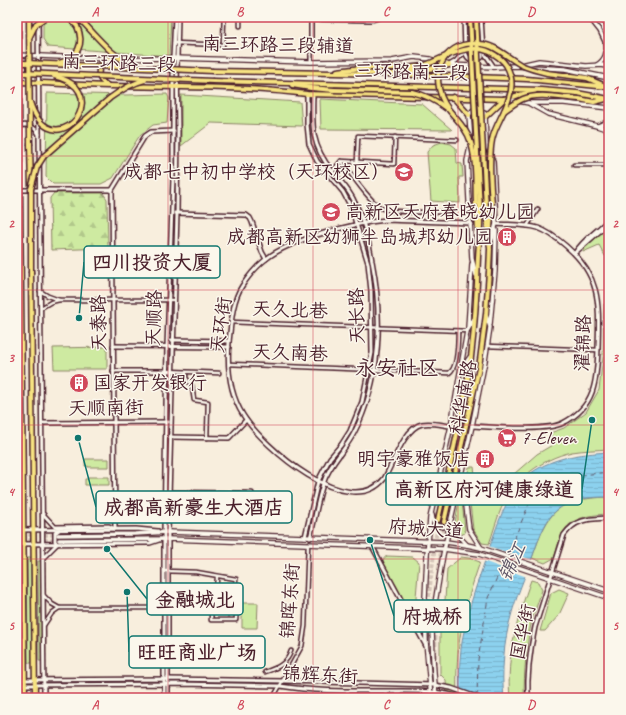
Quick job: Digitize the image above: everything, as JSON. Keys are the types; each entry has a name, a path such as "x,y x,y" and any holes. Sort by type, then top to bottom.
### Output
{"main road":[{"path":"18,17 25,698"},
{"path":"29,17 35,698"},
{"path":"29,38 36,24 46,17"},
{"path":"55,65 69,60 79,47 80,33 77,26 66,17"},
{"path":"78,17 115,55 128,64 141,68"},
{"name":"科华南路","path":"438,520 471,356 478,280 480,209 470,17"},
{"name":"科华南路","path":"444,522 479,368 486,314 490,249 486,208 476,17"},
{"path":"17,36 19,42"},
{"path":"595,66 605,58 608,41"},
{"path":"479,238 474,158 470,140 462,125 449,110 439,91 439,65 449,53 464,45 483,44 491,46 531,70 587,78 608,87"},
{"path":"325,72 361,68 405,68 423,66 462,50 471,48 485,50 493,54 504,63 511,79 510,97 494,132 491,147 490,162 492,205 489,238"},
{"name":"南三环路三段辅道","path":"19,55 108,59 175,58 311,62 392,61 414,58 430,59 449,65 494,67 514,66"},
{"path":"108,59 101,64 99,73 100,79 108,86"},
{"path":"514,66 539,61 595,66 602,65 609,69"},
{"name":"南三环路三段","path":"17,63 213,71"},
{"path":"391,74 449,65"},
{"path":"514,66 565,69 607,77"},
{"name":"三环路南三段","path":"213,71 325,72 544,79 608,87"},
{"name":"南三环路三段","path":"17,73 212,81"},
{"path":"30,102 37,119 45,126 53,129 60,129 69,126 75,121 80,113 82,105 79,91 68,80 50,74"},
{"path":"31,189 37,167 44,156 116,94 136,82 150,78"},
{"name":"三环路南三段","path":"212,81 541,90 577,93 609,99"},
{"path":"17,82 283,91 308,94 504,99 529,103 564,103 609,108"},
{"path":"282,82 311,88 334,90 412,92 422,94 449,110"},
{"path":"485,117 504,99 541,90"},
{"path":"504,111 523,99 545,96 594,102 609,99"},
{"path":"453,98 469,115 471,143 467,161 472,259 467,331"},
{"path":"17,106 19,99"},
{"path":"529,103 548,114 609,130"},
{"path":"469,115 477,109 483,112 485,117 486,144 493,161 496,224 495,272 490,327"},
{"path":"596,126 609,121"},
{"path":"17,179 19,191"},
{"path":"490,249 496,224"},
{"path":"472,259 478,280"},
{"name":"科华南路","path":"436,698 434,685 432,629 434,608 444,549 451,524 480,388 490,327 486,314"},
{"name":"科华南路","path":"431,698 429,685 425,598 427,548 432,512 451,426 467,331 474,318"},
{"path":"461,369 471,356"},
{"path":"479,368 480,388"},
{"path":"461,472 469,529 481,548"},
{"path":"432,512 433,521 436,525 443,527 448,526 452,519"},
{"path":"451,524 453,530 467,544"},
{"name":"府城大道","path":"58,535 166,532 428,541 467,544 609,591"},
{"name":"府城大道","path":"58,540 166,539 444,549 479,554 609,598"}],"street":[{"path":"38,17 44,698"},
{"path":"175,17 176,43"},
{"path":"176,43 178,17"},
{"path":"176,43 223,45 224,17"},
{"path":"240,17 240,26"},
{"path":"311,62 311,18 372,20 381,17"},
{"path":"464,17 466,50 468,58 471,61 476,61 482,56 481,17"},
{"path":"589,17 608,41"},
{"path":"593,17 602,26 608,41 609,50"},
{"name":"天顺路","path":"166,539 170,437 167,346 176,43"},
{"path":"449,65 456,61 466,50"},
{"path":"482,51 494,67"},
{"name":"天顺路","path":"167,492 166,437 169,422 172,372 177,213 178,131 175,87"},
{"name":"天长路","path":"305,537 318,481 330,458 350,431 362,402 370,370 372,353 371,291 368,263 351,206 342,192 317,161 309,144 307,124 308,94"},
{"name":"天长路","path":"310,538 323,484 333,462 354,433 366,403 375,370 378,328 372,261 363,224 356,203 322,158 315,142 312,125 313,94"},
{"path":"17,127 28,125 33,127 39,134"},
{"path":"19,191 112,190 145,136 151,132 178,131"},
{"path":"357,162 358,136 458,140"},
{"path":"341,161 394,164 395,137"},
{"path":"332,172 341,161"},
{"path":"341,161 373,202 383,209 396,211 452,212"},
{"path":"574,165 609,165"},
{"name":"天泰路","path":"112,190 115,529"},
{"path":"528,226 538,210"},
{"path":"171,212 246,215 250,218 266,259"},
{"path":"574,253 579,246 609,219"},
{"name":"天环街","path":"451,426 422,424 414,427 408,433 384,479 380,484 372,488 352,492 342,491 323,484 294,467 271,449 246,420 240,410 233,392 230,378 229,347 231,322 234,306 241,287 266,259 292,244 357,225 386,220 471,223"},
{"path":"574,253 609,223"},
{"name":"濯锦路","path":"472,426 538,428 562,424 576,415 587,403 592,395 596,381 599,313 596,289 592,277 574,253 552,235 540,229 528,226 496,224"},
{"path":"40,291 59,300"},
{"path":"41,308 51,302 59,300 174,300"},
{"name":"天久北巷","path":"231,322 467,331"},
{"name":"天久南巷","path":"229,364 449,373 454,369 458,331"},
{"path":"168,340 230,341"},
{"path":"113,346 229,347"},
{"path":"487,346 598,350"},
{"path":"17,371 22,355"},
{"path":"113,371 219,373"},
{"path":"186,373 186,378 192,386 194,400 208,402 207,438"},
{"path":"166,437 229,438 246,420"},
{"name":"天顺南街","path":"42,423 169,422"},
{"path":"167,492 252,493"},
{"path":"42,514 55,527 109,526 115,529"},
{"name":"国华街","path":"528,698 528,673 535,627 564,535 569,528 576,523 584,520 609,518"},
{"path":"17,530 143,529 166,532"},
{"path":"57,544 55,541 55,533 59,530"},
{"path":"17,544 150,543 166,539"},
{"path":"164,698 163,608 166,539"},
{"path":"166,539 168,571 168,698"},
{"path":"43,558 57,544"},
{"name":"锦晖东街","path":"273,698 284,681 302,646 305,624 308,544"},
{"path":"372,546 427,648"},
{"path":"164,571 196,572 236,579 234,596 237,598 236,620 211,620 212,600 216,600 217,576"},
{"path":"43,595 52,604 60,608 163,608"},
{"path":"44,625 52,613 60,608"},
{"path":"168,641 206,643"},
{"path":"265,672 279,668 288,659 291,651"},
{"name":"锦辉东街","path":"17,680 168,679 434,685 451,688 479,698"},
{"path":"310,689 309,686 311,682"},
{"name":"锦辉东街","path":"17,683 24,685 169,684 280,686 310,689 430,691 451,694 462,698"}],"green space":[{"path":"43,17 171,17 169,56 48,47 43,39"},
{"path":"47,93 125,95 167,94 169,98 167,123 153,125 140,135 113,178 101,184 53,184 46,177"},
{"path":"181,95 300,102 302,126 211,123 181,146"},
{"path":"320,99 422,104 452,130 321,129"},
{"path":"442,142 451,144 456,148 457,163 462,164 463,177 459,177 460,203 431,201 427,152 433,145"},
{"path":"54,193 103,193 107,199 108,248 51,250 50,198"},
{"path":"609,226 609,254 605,256 599,245 583,252 583,250"},
{"path":"609,302 609,449 577,451 561,455 539,465 529,472 506,499 499,513 489,544 482,543 473,529 467,477 469,467 474,467 477,488 496,485 503,476 514,474 537,454 554,444 550,433 564,428 586,412 599,390 603,357 604,304"},
{"path":"107,347 107,369 54,369 53,348"},
{"path":"85,459 109,459 109,467 85,466"},
{"path":"88,477 109,477 109,485 85,485 85,479 88,479"},
{"path":"461,491 465,533 460,535 454,528"},
{"path":"609,497 609,514 589,516 571,523 561,537 554,558 545,563 532,558 544,528 557,510 577,501 591,498"},
{"path":"387,556 413,557 419,562 416,597 418,628 383,565 384,559"},
{"path":"461,557 480,562 461,629 457,662 457,698 447,698 446,680 440,674 440,623 445,600 447,569"},
{"path":"27,558 31,558 32,663 28,663"},
{"path":"38,561 42,561 43,661 39,661"},
{"path":"531,580 538,582 542,590 532,620 528,639 524,698 510,698 509,682 511,652 517,623"},
{"path":"559,589 569,593 559,615 545,631 540,631 551,593"},
{"path":"242,603 258,603 257,628 242,628"}],"water":[{"name":"锦江","path":"609,452 609,497 582,499 563,506 552,514 542,532 515,602 509,625 503,667 504,698 460,698 460,655 468,612 498,522 512,493 526,477 545,465 565,458"}],"pier":[{"path":"488,546 533,560 527,577 483,561"}],"ferry route":[{"path":"507,556 529,504 548,487 573,476 609,472"},
{"path":"477,697 478,660 488,598 503,564"}],"tunnel":[{"path":"430,663 429,594 438,520"},
{"path":"438,580 444,522"},
{"path":"17,535 57,535"},
{"path":"17,540 59,540"},
{"path":"435,670 436,606"},
{"path":"429,690 429,698"}],"place":[{"name":"成都七中初中学校（天环校区）","path":"404,172"},
{"name":"高新区天府春晓幼儿园","path":"331,212"},
{"name":"成都高新区幼狮半岛城邦幼儿园","path":"507,237"},
{"name":"四川投资大厦","path":"79,318"},
{"name":"国家开发银行","path":"79,383"},
{"name":"高新区府河健康绿道","path":"592,420"},
{"name":"成都高新豪生大酒店","path":"78,438"},
{"name":"7-Eleven","path":"507,438"},
{"name":"明宇豪雅饭店","path":"485,459"},
{"name":"府城桥","path":"370,540"},
{"name":"金融城北","path":"107,549"},
{"name":"旺旺商业广场","path":"127,592"}],"district":[{"name":"永安社区","path":"397,368"}]}
